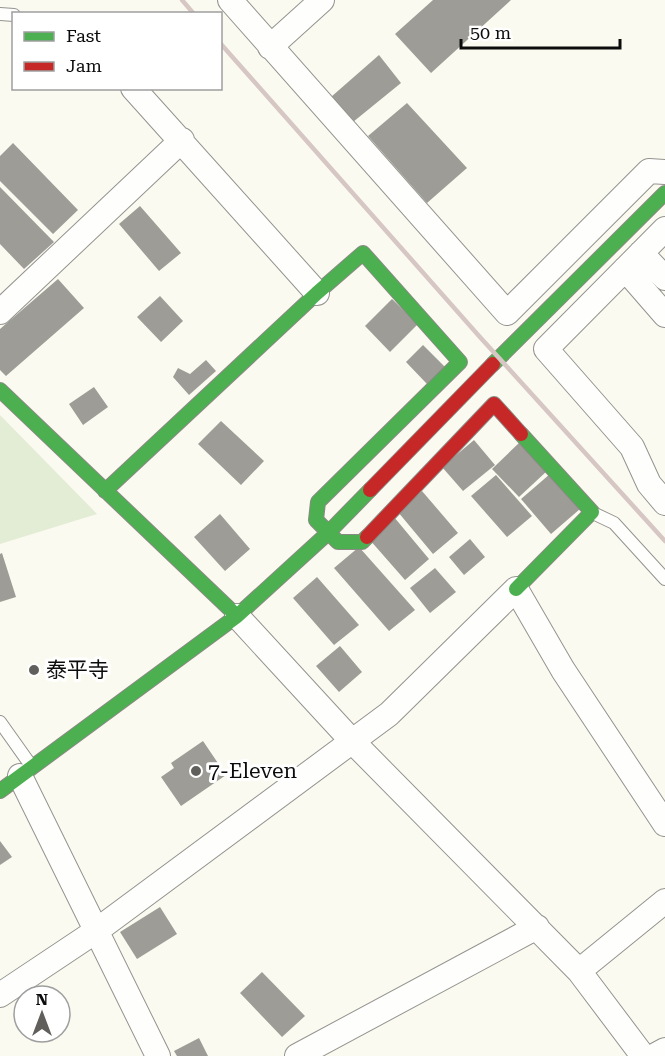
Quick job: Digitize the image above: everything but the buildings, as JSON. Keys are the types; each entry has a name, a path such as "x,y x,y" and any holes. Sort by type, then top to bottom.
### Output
{"street":[{"path":"230,0 507,313 649,171 665,172"},
{"path":"270,47 322,0"},
{"path":"136,90 317,293"},
{"path":"0,312 182,140"},
{"path":"0,791 237,616 328,532 665,193"},
{"path":"665,229 546,349 632,447 649,484 665,503"},
{"path":"0,995 96,932 389,714 592,512 494,404 362,542 338,542 316,519 318,502 460,362 363,253 105,491"},
{"path":"633,261 665,278"},
{"path":"633,261 665,315"},
{"path":"0,390 237,616 352,741 579,971 643,1056"},
{"path":"516,589 563,670 665,824"},
{"path":"26,772 96,932 158,1056"},
{"path":"579,971 665,901"},
{"path":"297,1056 537,927"},
{"path":"654,1056 665,1050"}],"lane":[{"path":"592,512 614,523 665,579"},
{"path":"0,722 26,772"}],"green space":[{"path":"0,415 97,514 0,544"}],"railway":[{"path":"182,0 192,12"},
{"path":"222,45 479,336 665,541"}],"traffic: fast":[{"path":"493,364 665,193"},
{"path":"105,491 363,253 460,362 318,502 316,520 338,542 362,542 367,537"},
{"path":"0,390 237,616"},
{"path":"516,589 592,512 521,434"},
{"path":"0,791 237,616 328,533 370,490"}],"traffic: jam":[{"path":"370,490 493,364"},
{"path":"367,537 494,404 521,434"}],"place":[{"name":"泰平寺","path":"34,670"},
{"name":"7-Eleven","path":"196,771"}]}
